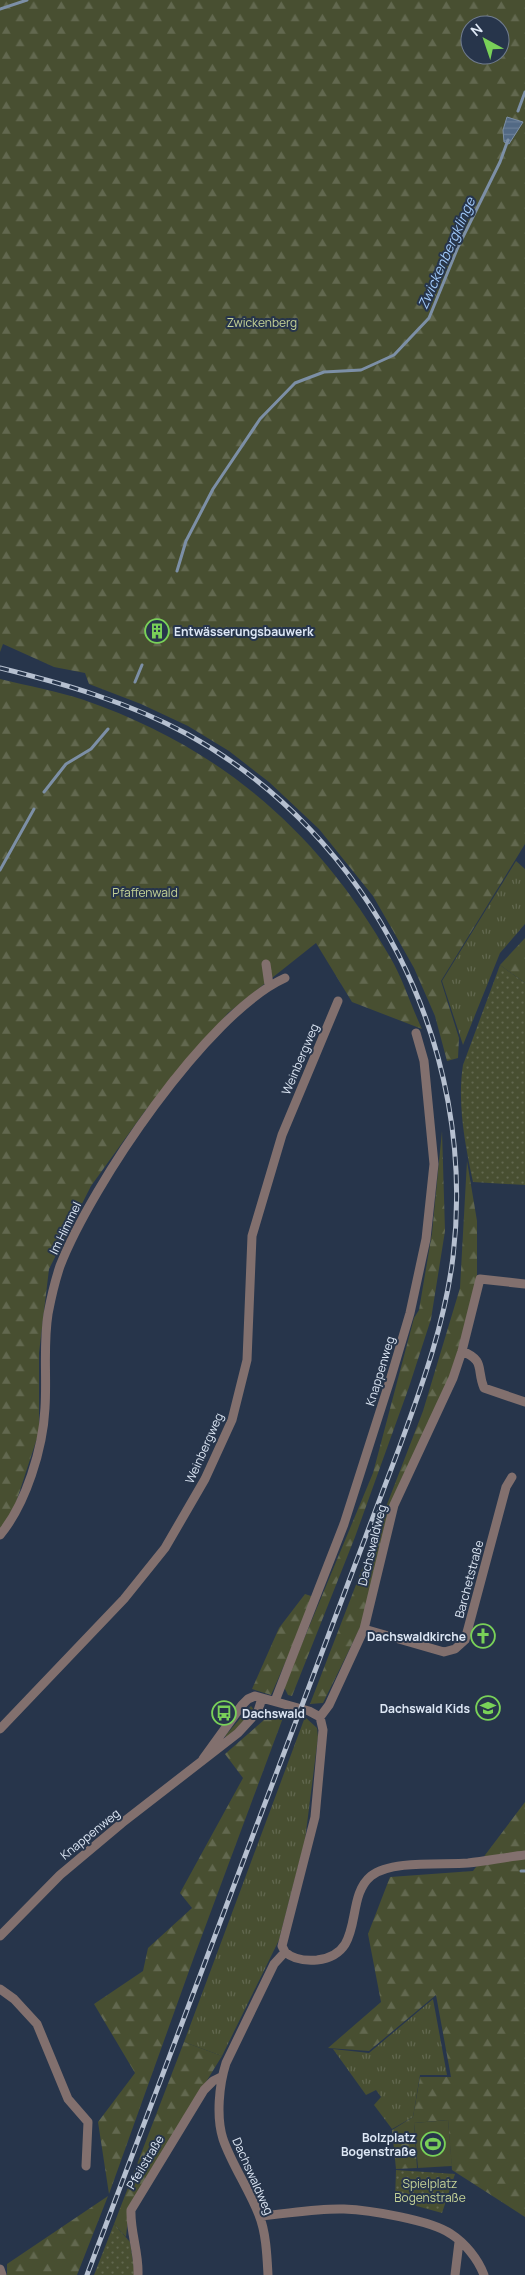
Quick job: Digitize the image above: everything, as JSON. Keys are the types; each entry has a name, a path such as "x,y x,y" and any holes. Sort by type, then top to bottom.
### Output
{"street":[{"path":"266,964 269,985"},
{"name":"Im Himmel","path":"0,1535 16,1512 41,1441 45,1408 44,1362 48,1314 60,1267 69,1247 113,1166 154,1108 228,1019 269,985 285,978"},
{"name":"Weinbergweg","path":"0,1729 124,1599 165,1548 205,1480 232,1420 247,1360 252,1236 282,1135 338,1001"},
{"name":"Knappenweg","path":"275,1701 344,1524 392,1377 410,1313 426,1239 434,1164 424,1062 416,1033"},
{"name":"Dachswaldweg","path":"268,2275 267,2256 260,2216 223,2138 220,2116 222,2077 226,2063 274,1964 284,1952 282,1946 315,1817 323,1730 320,1717 329,1705 364,1628 394,1505 438,1411 462,1351 480,1279 525,1284"},
{"path":"462,1351 473,1356 479,1362 484,1388 525,1402"},
{"name":"Barchetstraße","path":"364,1628 444,1652 455,1649 465,1640 506,1487 512,1478"},
{"name":"Knappenweg","path":"0,1936 60,1875 203,1759 238,1733 258,1711 262,1698 255,1696 248,1699 203,1759"},
{"path":"262,1698 309,1711 320,1717"},
{"path":"284,1952 297,1959 308,1961 321,1959 335,1953 344,1945 352,1930 357,1898 364,1883 384,1868 482,1861 524,1855"},
{"path":"0,1989 14,1999 37,2024 68,2099 88,2122 86,2166"},
{"name":"Pfeilstraße","path":"138,2275 138,2253 131,2226 131,2210 204,2090 213,2081 222,2077"},
{"path":"260,2216 343,2209 384,2214 436,2227 452,2234 480,2264 484,2275"},
{"path":"455,2275 459,2242"},
{"path":"0,2269 2,2275"}],"green space":[{"name":"Zwickenberg","path":"0,0 525,0 525,844 441,981 459,1038 458,1058 447,1061 435,1016 414,968 373,896 319,829 269,782 229,751 188,726 141,704 89,684 85,673 54,667 3,644 0,652"},
{"name":"Pfaffenwald","path":"0,679 84,700 133,719 179,742 222,769 261,799 298,833 331,871 362,912 395,965 422,1029 352,1002 316,943 228,1013 145,1111 91,1186 49,1269 39,1353 39,1432 11,1518 0,1530"},
{"path":"516,861 525,869 525,924 500,953 463,1045 442,981"},
{"path":"525,938 525,983 500,965"},
{"path":"500,965 525,983 525,1185 473,1182 461,1109 463,1065"},
{"path":"442,1131 445,1231 431,1319 409,1387 355,1537 292,1696 288,1695 284,1687 373,1473 414,1318 419,1310 432,1233"},
{"path":"467,1161 477,1221 477,1280 454,1370 393,1504 361,1626 323,1703 310,1704 423,1411 460,1288"},
{"path":"305,1594 314,1597 271,1695 252,1689 279,1628"},
{"path":"251,1706 255,1711 227,1738 225,1736"},
{"path":"273,1712 284,1715 109,2194 98,2122 135,2073 94,2004 143,1971 148,1948 192,1908 180,1893 243,1778 225,1754"},
{"path":"305,1717 317,1728 318,1737 305,1840 279,1940 222,2056 184,2042"},
{"path":"525,1802 525,2217 452,2170 448,2120 414,2123 417,2168 396,2169 392,2130 413,2117 420,2077 451,2077 436,1995 369,2051 328,2048 381,2002 368,1934 390,1877 473,1871"},
{"path":"433,1999 447,2075 420,2075 413,2117 392,2129 374,2105 381,2097 376,2090 366,2095 333,2049 369,2053"},
{"path":"184,2042 222,2056 129,2207 126,2237 114,2224"},
{"name":"Bolzplatz Bogenstraße","path":"448,2120 452,2166 418,2168 414,2123"},
{"name":"Spielplatz Bogenstraße","path":"396,2170 455,2174 442,2213 395,2200"},
{"path":"108,2196 77,2275 7,2275 7,2264"},
{"path":"114,2224 130,2242 135,2275 94,2275"}],"water":[{"path":"507,117 523,122 509,144 504,142 503,130"}],"waterway":[{"path":"0,9 27,0"},
{"name":"Zwickenbergklinge","path":"518,111 525,92"},
{"name":"Zwickenbergklinge","path":"177,571 186,541 213,489 260,419 295,383 324,372 361,370 394,355 429,318 458,247 500,162 508,140"},
{"name":"Zwickenbergklinge","path":"135,682 142,665"},
{"name":"Zwickenbergklinge","path":"44,792 66,764 91,749 108,729"},
{"name":"Zwickenbergklinge","path":"0,870 34,809"}],"railway":[{"path":"0,668 119,703 187,734 253,777 310,829 359,889 399,955 429,1027 448,1101 456,1179 453,1257 445,1305 425,1375 87,2275"}],"place":[{"name":"Entwässerungsbauwerk","path":"157,631"},
{"name":"Dachswaldkirche","path":"483,1636"},
{"name":"Dachswald Kids","path":"488,1708"},
{"name":"Dachswald","path":"224,1713"},
{"name":"Bolzplatz Bogenstraße","path":"433,2144"}]}
